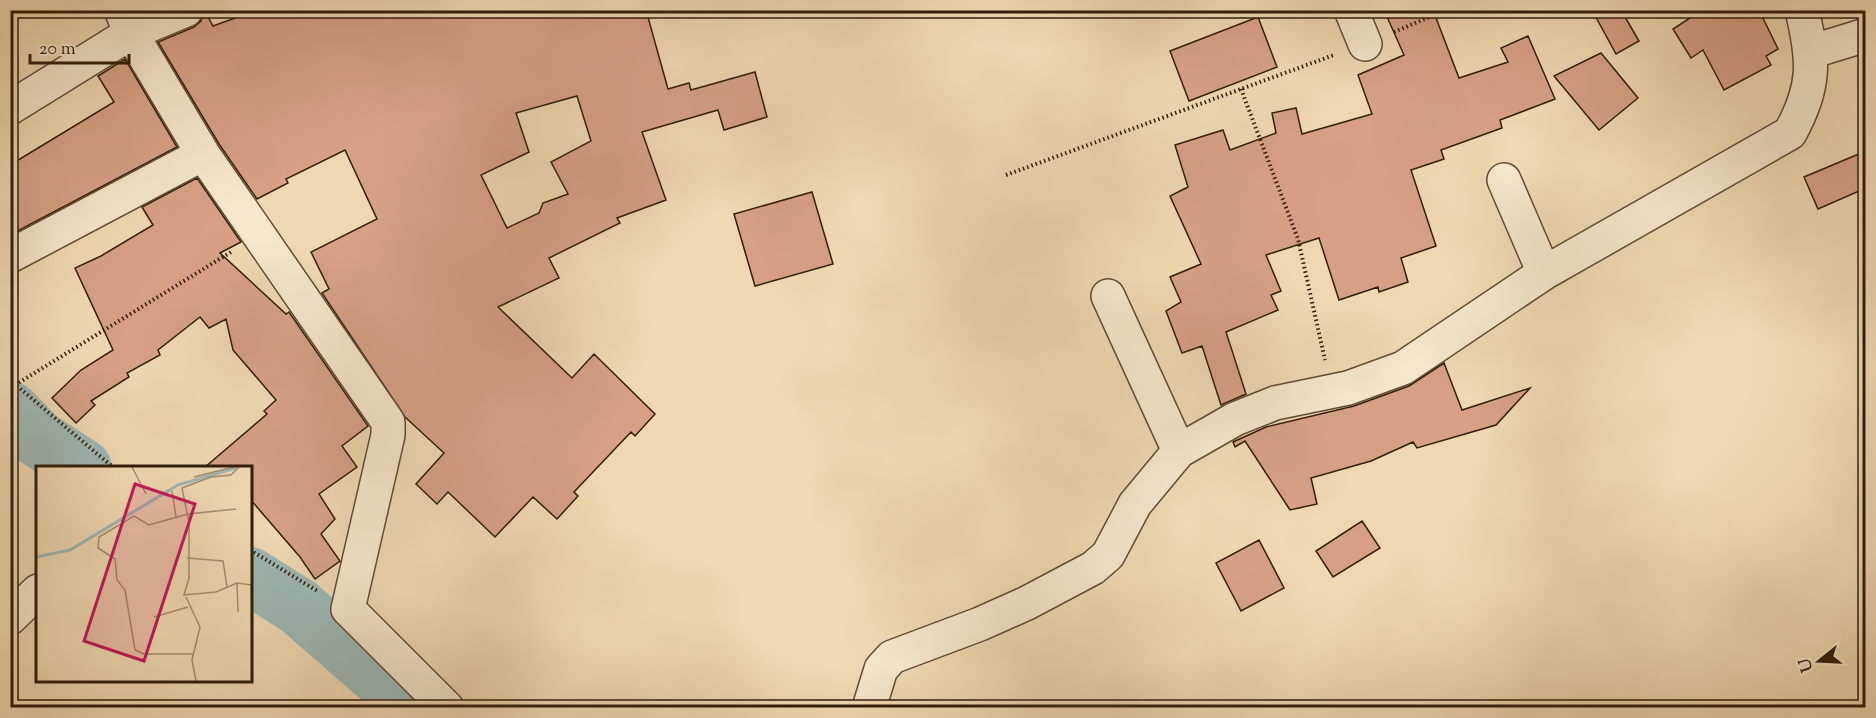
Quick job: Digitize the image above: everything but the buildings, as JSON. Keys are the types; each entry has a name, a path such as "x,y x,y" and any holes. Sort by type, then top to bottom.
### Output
{"street":[{"path":"10,108 126,22 186,10"},
{"path":"1351,10 1365,44"},
{"path":"869,708 881,669 892,657 1027,603 1093,568 1108,555 1135,504 1179,451 1235,419 1275,403 1376,379 1403,368 1544,273 1790,133 1808,97 1811,78 1810,52 1802,10"},
{"path":"126,22 203,154 257,236 388,422 388,435 348,609 447,708"},
{"path":"1810,52 1866,35"},
{"path":"10,256 203,154"},
{"path":"1504,180 1544,273"},
{"path":"1108,296 1179,451"},
{"path":"10,618 36,593"}],"path":[{"path":"1006,175 1365,44 1446,10"},
{"path":"1241,89 1298,239 1332,391"},
{"path":"15,385 257,236"},
{"path":"10,380 112,466"},
{"path":"252,551 348,609"}],"waterway":[{"path":"10,410 37,438 80,466"},
{"path":"252,577 299,607 415,708"}]}
